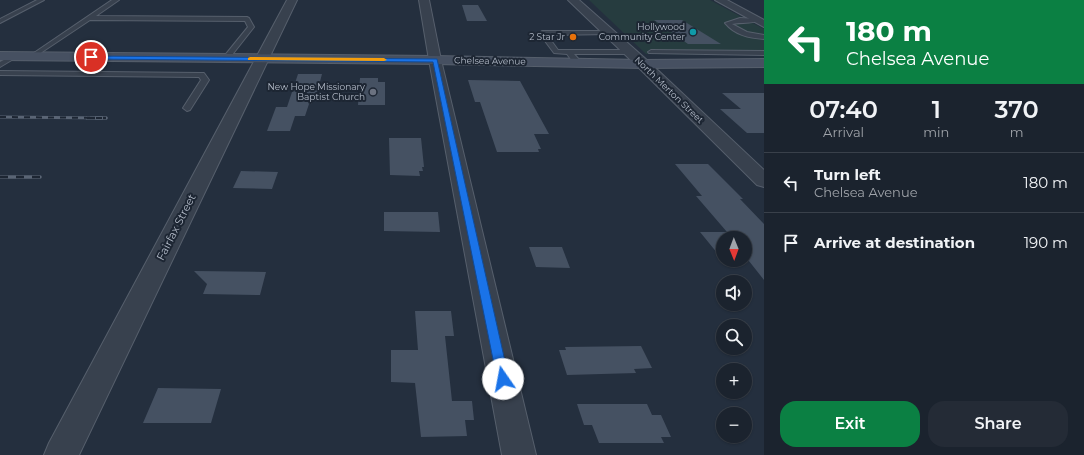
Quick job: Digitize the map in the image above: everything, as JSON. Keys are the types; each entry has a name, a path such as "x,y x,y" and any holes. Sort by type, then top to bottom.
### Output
{"main road":[{"name":"Chelsea Avenue","path":"6,56 435,60 578,63 647,58 711,64 764,60"}],"street":[{"name":"Fairfax Street","path":"61,455 292,0"},
{"path":"424,0 435,60 519,455"},
{"name":"North Merton Street","path":"573,0 630,52 647,58 764,181"},
{"path":"720,0 760,22"}],"lane":[{"path":"0,22 41,0"},
{"path":"30,57 116,0"},
{"path":"90,18 246,19 251,27 226,59"},
{"path":"760,22 740,20 728,23 731,27 742,33 764,37"},
{"path":"609,33 542,33 556,52 630,52"},
{"path":"591,33 610,52"},
{"path":"569,52 578,63"},
{"path":"696,52 711,64"},
{"path":"647,58 696,52 748,54 764,60"},
{"path":"0,65 6,56"},
{"path":"0,73 200,75 205,80 187,108"}],"green space":[{"path":"589,0 710,0 764,29 764,55 646,54"}],"building":[{"path":"462,5 478,5 487,21 467,21"},
{"name":"Hollywood Community Center","path":"654,20 682,20 721,44 688,44"},
{"path":"298,74 322,74 316,97 313,97 312,104 309,104 305,116 295,116 290,131 267,131 276,107 287,107"},
{"path":"360,78 378,78 378,82 385,82 385,105 358,105"},
{"path":"468,80 520,81 549,134 534,134 541,149 538,149 539,152 497,152 480,102 475,102"},
{"path":"722,93 764,93 764,133 747,133 720,109 741,109"},
{"path":"389,138 421,138 424,167 422,167 423,171 419,171 420,176 390,175"},
{"path":"675,164 708,164 743,199 740,199 764,224 764,280 752,265 752,231 726,231 696,196 702,196"},
{"path":"241,171 278,172 272,189 233,188"},
{"path":"384,212 438,212 440,232 384,231"},
{"path":"700,232 716,232 716,252"},
{"path":"529,247 562,247 570,268 536,267"},
{"path":"194,271 266,272 260,295 203,294 207,284"},
{"path":"415,311 451,311 454,336 445,336 452,401 472,401 474,420 465,420 467,436 421,437 415,383 391,382 391,350 418,350"},
{"path":"641,346 652,368 634,369 636,373 567,375 559,350 566,350 565,347"},
{"path":"158,388 221,389 211,423 143,423"},
{"path":"577,404 647,404 652,415 661,415 671,437 661,437 664,443 599,443 592,425 584,425"}],"railway":[{"path":"0,117 106,118 87,118"},
{"path":"0,177 40,177"}],"slow traffic":[{"path":"250,59 384,60"}],"place":[{"name":"Hollywood Community Center","path":"693,32"},
{"name":"2 Star Jr","path":"573,37"},
{"name":"New Hope Missionary Baptist Church","path":"373,92"}],"route":[{"path":"91,57 435,60 503,379"}]}
